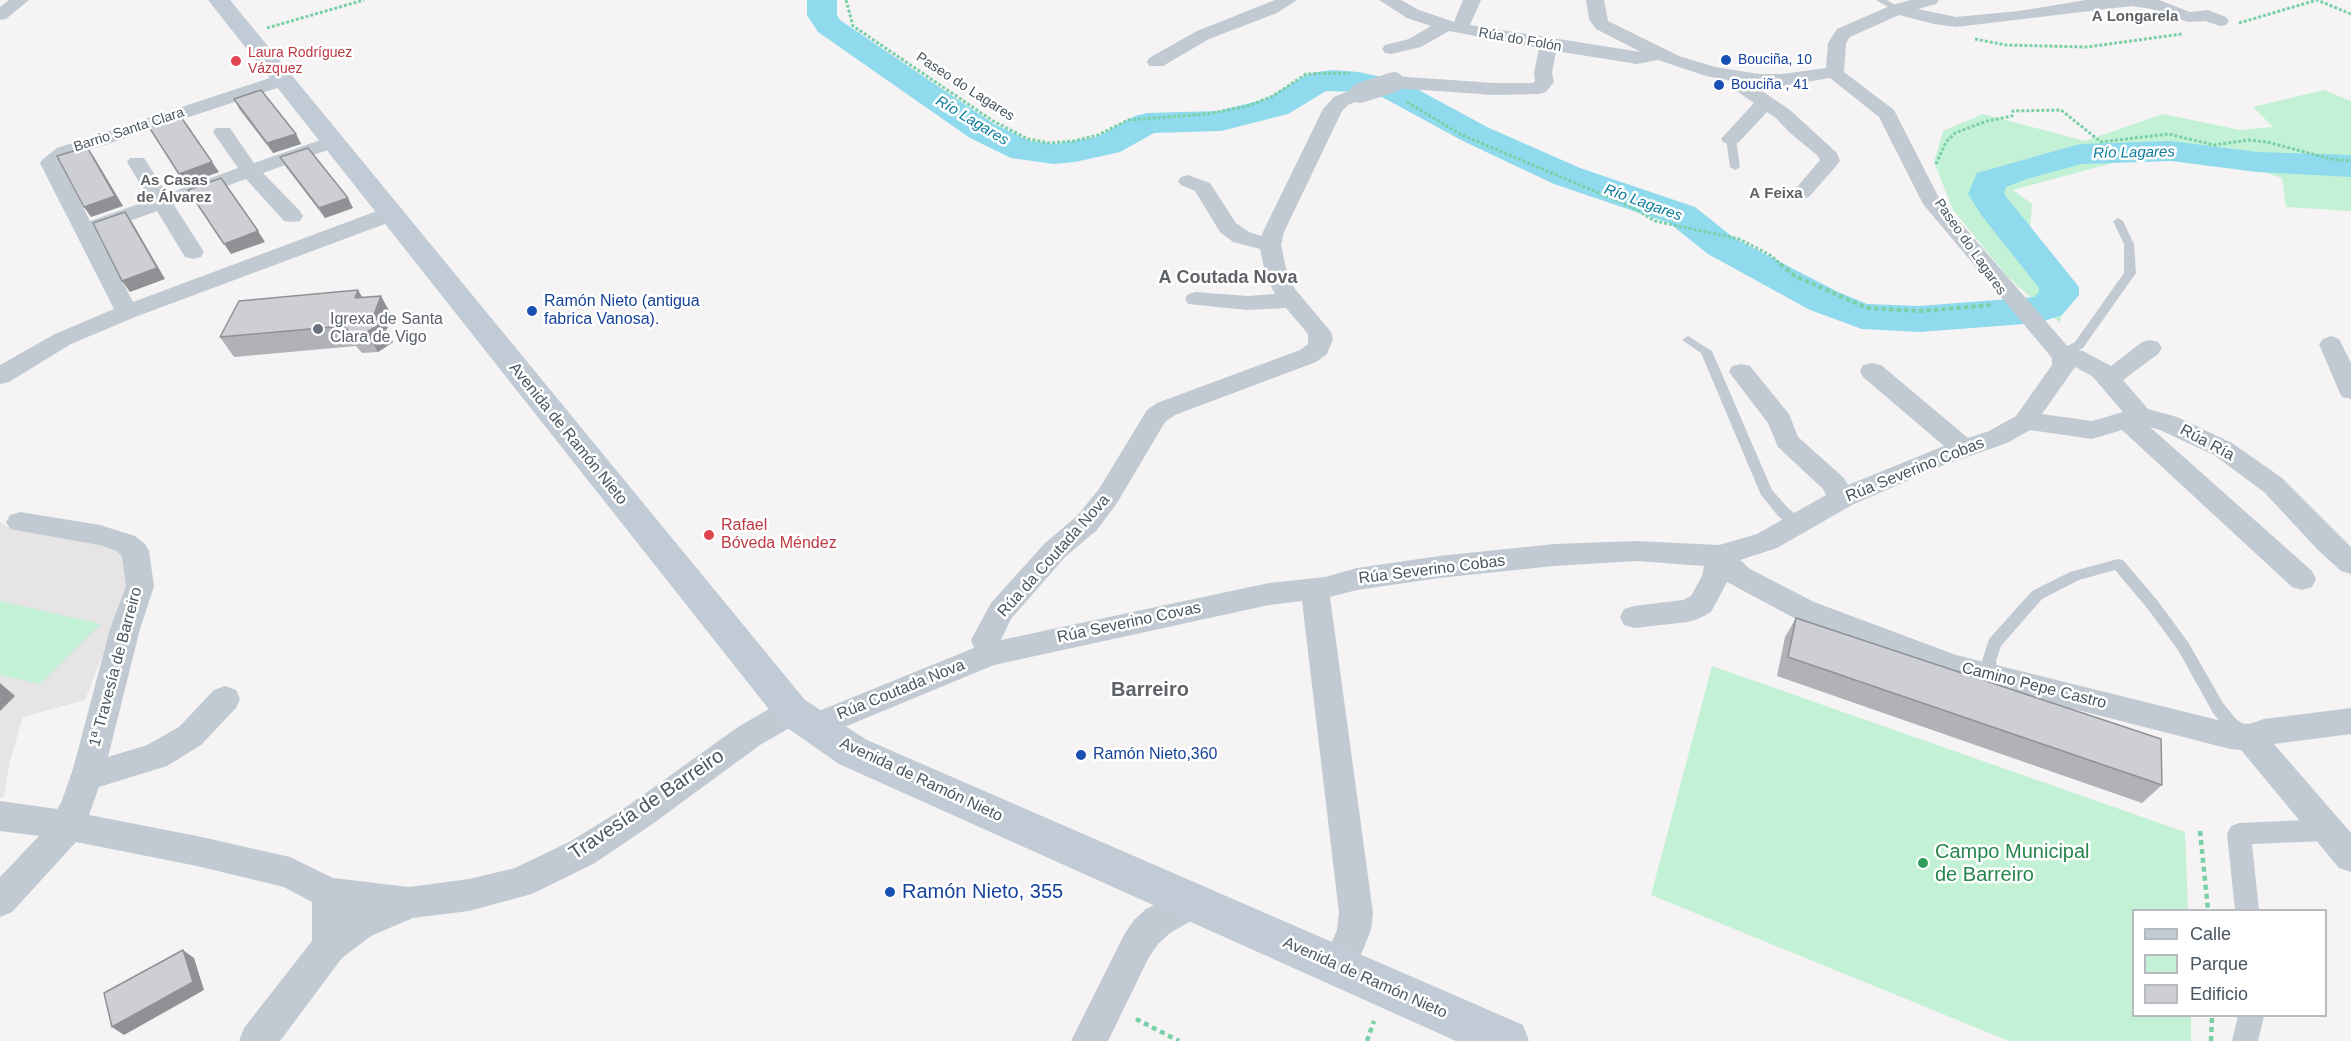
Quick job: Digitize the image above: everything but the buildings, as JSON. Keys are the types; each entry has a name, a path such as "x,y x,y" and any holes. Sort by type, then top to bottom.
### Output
{"main road":[{"name":"Avenida de Ramón Nieto","path":"219,0 332,142 393,213 476,320 802,719 853,752 1507,1041"}],"street":[{"path":"0,15 19,0"},
{"path":"1156,62 1203,34 1262,13 1288,0"},
{"name":"Rúa do Folón","path":"1388,0 1413,14 1453,27 1548,46 1637,58 1658,55"},
{"path":"1391,49 1415,43 1453,27 1472,0"},
{"path":"1595,0 1598,19 1602,26 1658,55 1737,78 1782,80 1835,72"},
{"path":"1930,0 1889,4 1844,33 1837,43 1835,72 1840,79 1887,114 1930,200 2006,301 2035,323 2061,354 2064,366 2030,412 2027,421 2092,430 2133,418"},
{"path":"1889,4 1945,22 2019,16 2070,7 2132,2 2154,4 2188,17 2208,15 2225,24"},
{"path":"1188,180 1203,187 1228,227 1241,237 1270,245 1273,232 1333,109 1358,83 1397,91 1539,88 1545,82 1543,72 1548,46"},
{"path":"1737,78 1742,86 1766,102 1827,153 1830,161 1802,193"},
{"name":"Barrio Santa Clara","path":"127,312 50,163 64,152 282,80"},
{"path":"1731,139 1766,102"},
{"path":"224,132 250,171 292,216"},
{"path":"86,229 332,142"},
{"name":"Barrio Santa Clara","path":"137,162 193,252"},
{"path":"0,376 63,339 127,312 393,213"},
{"name":"Rúa da Coutada Nova","path":"990,654 986,640 1001,611 1055,550 1087,523 1108,496 1156,416 1166,409 1308,356 1319,348 1321,339 1318,332 1277,277 1270,245"},
{"path":"1196,299 1247,303 1292,300"},
{"path":"2331,344 2351,391"},
{"path":"2109,379 2150,348"},
{"path":"2061,354 2075,357 2101,370 2133,418 2302,579"},
{"path":"1872,371 1965,449"},
{"path":"1741,372 1780,420 1787,441 1835,485 1843,498"},
{"name":"Rúa Ría","path":"2133,418 2168,423 2223,449 2273,485 2328,543 2351,563"},
{"name":"Rúa Severino Cobas","path":"1269,594 1315,589 1357,579 1554,555 1636,551 1719,556 1767,542 1843,498 1927,461 1998,437 2027,421"},
{"name":"1ª Travesía de Barreiro","path":"0,901 67,825 75,811 87,777 125,628 140,586 135,551 125,543 100,535 20,522"},
{"path":"1634,617 1688,611 1701,604 1716,576 1719,556"},
{"name":"Camino Pepe Castro","path":"1719,556 1740,577 1804,610 1953,666 2110,714 2230,736 2249,736 2351,721"},
{"path":"1315,589 1356,913 1354,930 1339,967"},
{"name":"Rúa Severino Covas","path":"990,654 1269,594"},
{"name":"Rúa Coutada Nova","path":"802,719 990,654"},
{"path":"87,777 156,756 190,736 225,699"},
{"name":"Travesía de Barreiro","path":"257,1041 330,946 359,924 411,902 469,895 520,883 583,852 640,815 748,736 802,719"},
{"path":"2249,736 2351,857"},
{"path":"0,816 67,825 290,873 328,893 411,902"},
{"path":"2247,909 2239,834 2327,830"},
{"path":"328,893 330,946"},
{"path":"1089,1041 1137,945 1146,932 1158,921 1193,902"},
{"path":"2245,1041 2251,1017"}],"lane":[{"path":"1731,139 1736,167"},
{"path":"2061,354 2079,345 2130,273 2129,244 2118,221"},
{"path":"1688,340 1706,351 1767,492 1783,512 1798,524"},
{"path":"1991,676 1989,661 1994,643 2037,595 2075,576 2118,564 2183,646 2218,708 2231,724 2249,736"}],"path":[{"path":"247,35 364,0"},
{"name":"Paseo do Lagares","path":"846,0 853,26 993,121 1028,139 1049,143 1074,141 1098,135 1128,120 1207,114 1248,106 1273,96 1306,74 1347,72 1358,83"},
{"path":"2225,24 2317,0 2351,14"},
{"path":"1945,22 1948,29 1971,38 2006,45 2087,47 2184,34"},
{"name":"Paseo do Lagares","path":"1397,91 1462,135 1632,207 1655,221 1739,239 1770,255 1795,276 1867,308 1921,311 2006,301"},
{"path":"1918,174 1932,171 1946,142 1955,133 1987,121 2012,116 2013,111 2061,110 2102,142 2168,134 2214,145 2250,140 2267,142 2331,159 2351,161"},
{"path":"2200,831 2208,909"},
{"path":"2211,1041 2212,1017"},
{"path":"1136,1019 1179,1041"},
{"path":"1367,1041 1374,1021"}],"shaded area":[{"path":"0,522 9,528 110,545 125,555 127,592 85,700 23,717 10,761 4,797 0,797"}],"green space":[{"path":"2324,90 2351,101 2351,211 2286,207 2282,178 2179,145 2013,190 2032,204 2030,230 2069,281 2060,323 2008,277 1953,210 1934,162 1943,131 1983,114 2085,141 2163,114 2240,130 2273,127 2253,107"},
{"path":"0,601 101,624 40,684 0,675"},
{"name":"Campo Municipal de Barreiro","path":"1712,666 2185,832 2188,909 2132,909 2132,1017 2191,1017 2191,1041 2009,1041 1651,895"}],"waterway":[{"name":"Río Lagares","path":"822,0 822,15 829,26 982,131 1023,151 1054,154 1075,152 1108,145 1147,123 1221,121 1249,112 1276,107 1317,82 1332,80 1359,82 1392,89 1475,134 1567,176 1682,215 1721,246 1824,301 1862,316 1919,319 2038,310 2048,306 2059,295 2059,287 1986,194 1990,181 2015,172 2081,154 2171,151 2257,162 2351,166"}],"place":[{"name":"Bouciña, 10","path":"1726,60"},
{"name":"Laura Rodríguez Vázquez","path":"236,61"},
{"name":"Bouciña , 41","path":"1719,85"},
{"name":"Ramón Nieto (antigua fabrica Vanosa).","path":"532,311"},
{"name":"Igrexa de Santa Clara de Vigo","path":"318,329"},
{"name":"Rafael Bóveda Méndez","path":"709,535"},
{"name":"Ramón Nieto,360","path":"1081,755"},
{"name":"Campo Municipal de Barreiro","path":"1923,863"},
{"name":"Ramón Nieto, 355","path":"890,892"}],"district":[{"name":"A Longarela","path":"2135,17"},
{"name":"As Casas de Álvarez","path":"174,190"},
{"name":"A Feixa","path":"1776,194"},
{"name":"A Coutada Nova","path":"1228,278"},
{"name":"Barreiro","path":"1150,690"}]}
